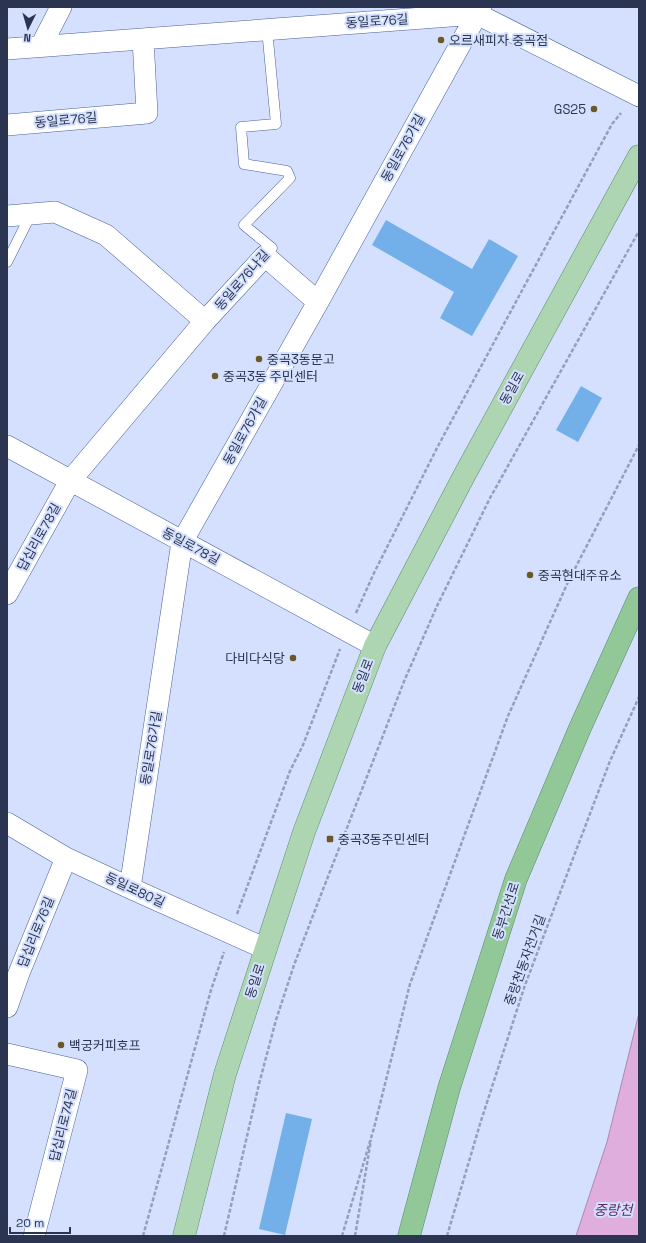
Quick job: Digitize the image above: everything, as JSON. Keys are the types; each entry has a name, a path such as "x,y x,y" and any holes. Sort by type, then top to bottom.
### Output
{"highway":[{"name":"동부간선로","path":"409,1236 449,1088 516,879 580,728 639,598"}],"main road":[{"name":"동일로","path":"184,1236 225,1074 304,832 375,646 469,467 639,156"},
{"path":"191,1208 198,1236"}],"street":[{"path":"41,46 61,7"},
{"path":"479,10 639,96"},
{"name":"동일로76길","path":"7,50 41,46 267,30 479,10"},
{"name":"동일로76가길","path":"130,888 182,542 318,302 479,10"},
{"name":"동일로76길","path":"7,126 147,113 143,39"},
{"path":"7,216 55,212 106,235 205,321"},
{"path":"265,256 318,302"},
{"name":"동일로76나길","path":"70,480 205,321 265,256"},
{"name":"동일로78길","path":"7,446 375,646"},
{"name":"답십리로78길","path":"7,594 70,480"},
{"name":"동일로80길","path":"7,824 66,858 266,949"},
{"name":"답십리로76길","path":"7,1007 13,971 66,858"},
{"name":"답십리로74길","path":"14,1056 77,1070 34,1236"}],"lane":[{"name":"동일로76나길","path":"265,256 272,248 244,225 290,178 287,171 244,164 241,127 276,124 267,30"},
{"path":"7,262 31,214"}],"path":[{"path":"356,614 374,573 442,439 612,124 621,113"},
{"path":"224,1236 259,1084 276,1020 294,965 405,680 437,606 490,498 639,231"},
{"path":"342,1236 374,1128 410,984 508,716 568,582 639,445"},
{"path":"237,915 290,772 303,745 342,645"},
{"name":"중랑천동자전거길","path":"447,1236 480,1124 525,985 610,760 639,697"},
{"path":"143,1236 211,990 224,950"},
{"path":"355,1236 374,1128"}],"water":[{"name":"중랑천","path":"639,1013 639,1236 576,1236 607,1142"}],"building":[{"path":"386,220 472,269 489,239 518,256 472,336 440,318 454,292 372,245"},
{"path":"581,386 602,398 578,442 556,430"},
{"path":"286,1113 312,1119 285,1235 259,1229"}],"place":[{"name":"오르새피자 중곡점","path":"441,40"},
{"name":"GS25","path":"594,109"},
{"name":"중곡3동문고","path":"259,359"},
{"name":"중곡3동 주민센터","path":"215,376"},
{"name":"중곡현대주유소","path":"530,575"},
{"name":"다비다식당","path":"293,658"},
{"name":"중곡3동주민센터","path":"330,839"},
{"name":"백궁커피호프","path":"61,1045"}]}
